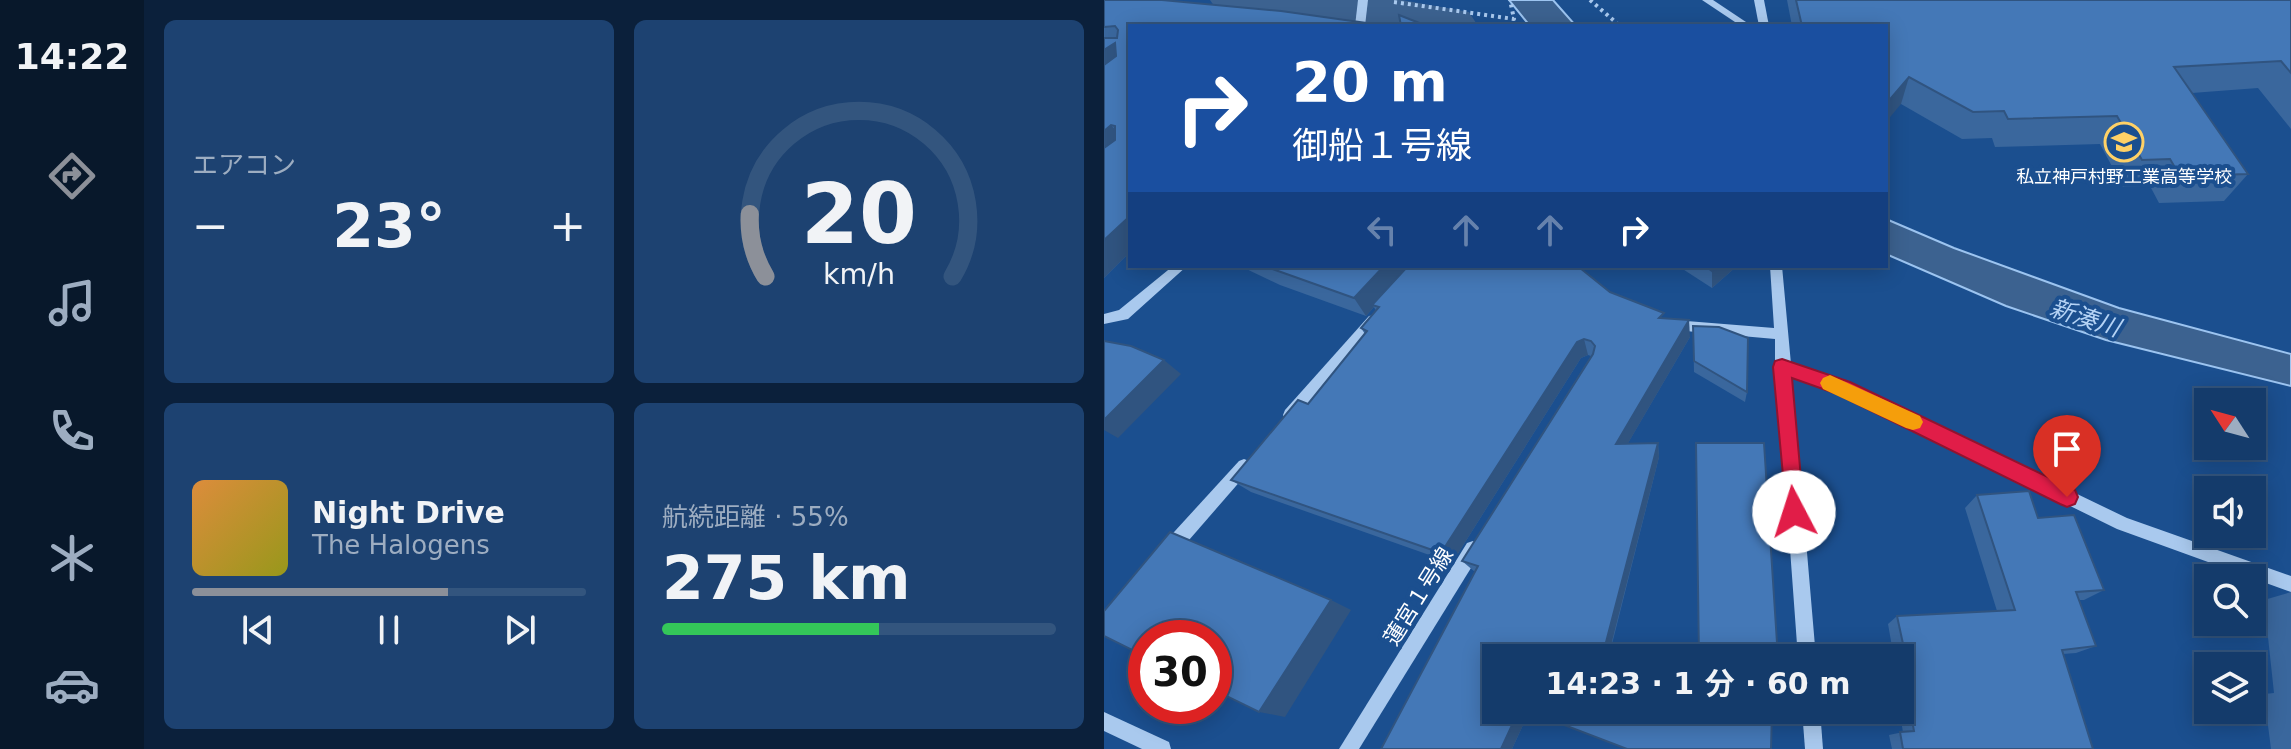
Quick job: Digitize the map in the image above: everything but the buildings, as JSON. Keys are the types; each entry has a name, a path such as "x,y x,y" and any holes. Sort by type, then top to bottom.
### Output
{"street":[{"path":"1360,24 1363,0"},
{"path":"1707,0 1744,24"},
{"path":"1759,0 1764,24"},
{"path":"1104,319 1123,315 1179,268"},
{"path":"1776,268 1806,644"},
{"path":"1274,433 1380,314"},
{"path":"1655,317 1680,327 1780,334"},
{"path":"1782,367 1843,388 2123,524 2291,584"},
{"path":"1157,563 1253,456"},
{"name":"蓮宮１号線","path":"1348,749 1481,536"},
{"path":"1104,721 1162,749"},
{"path":"1812,724 1814,749"}],"path":[{"path":"1390,1 1514,19 1510,0"},
{"path":"1590,0 1618,24"}],"water":[{"path":"1509,0 1553,0 1574,24 1528,24"},
{"name":"新湊川","path":"1888,220 1954,248 2119,308 2291,354 2291,386 2106,340 2006,306 1888,255"}],"waterway":[{"path":"1241,0 1324,7 1433,24"}],"slow traffic":[{"path":"1830,383 1913,422"}],"place":[{"name":"私立神戸村野工業高等学校","path":"2124,142"}],"route":[{"path":"1794,512 1782,367 1843,388 2067,497"}]}
